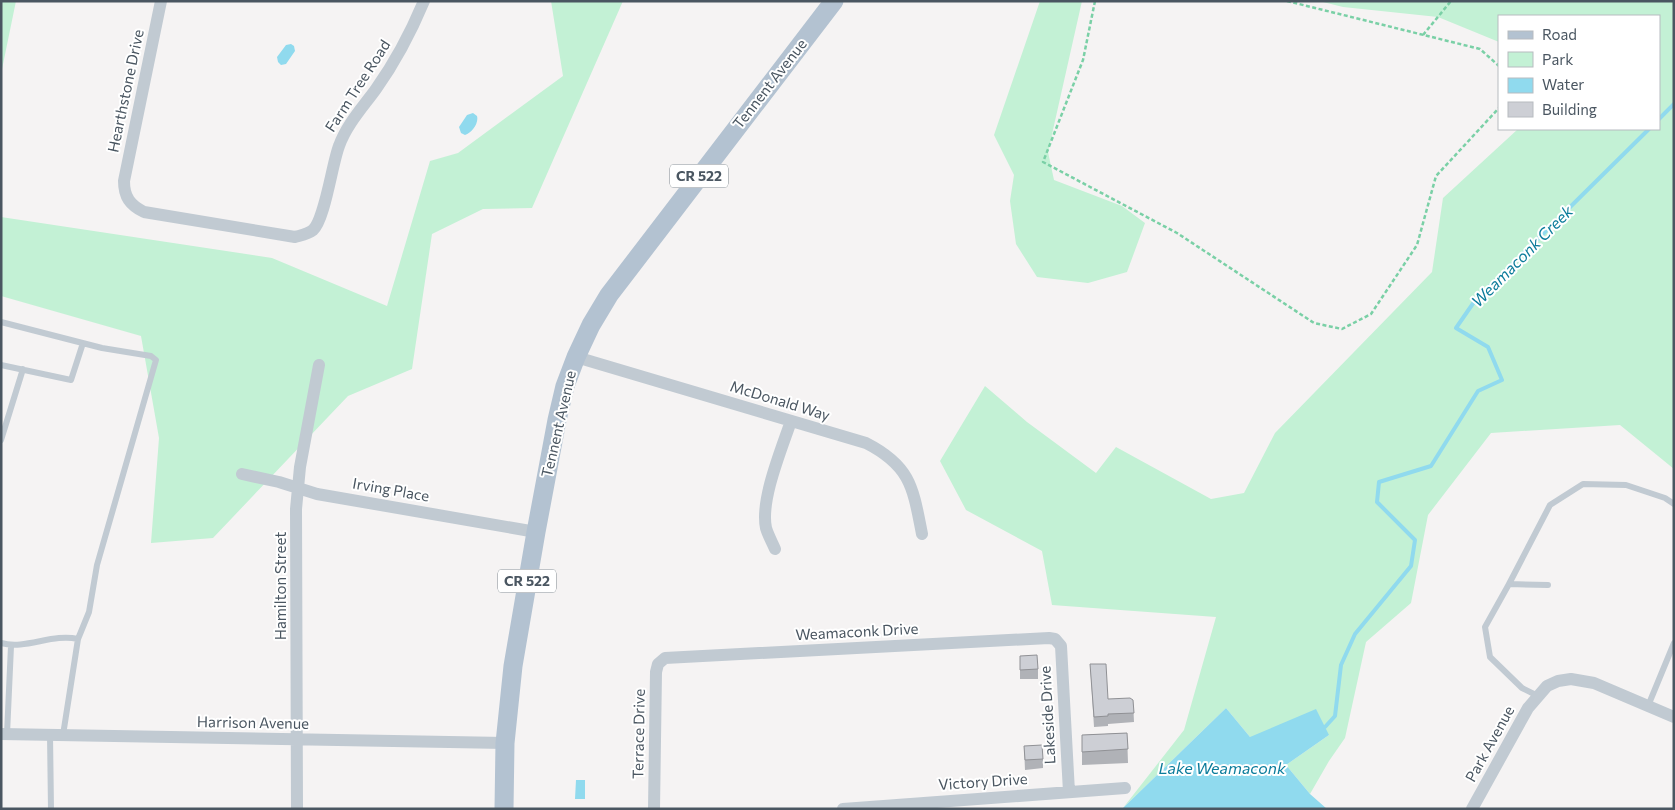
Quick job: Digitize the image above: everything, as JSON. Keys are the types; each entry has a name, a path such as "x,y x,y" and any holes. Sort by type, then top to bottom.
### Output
{"main road":[{"name":"Tennent Avenue","path":"504,809 505,743 513,666 557,420 565,386 576,357 591,325 609,295 834,1"}],"street":[{"name":"Hearthstone Drive","path":"161,1 124,181 125,194 129,202 144,212 295,236"},
{"name":"Farm Tree Road","path":"295,236 303,235 312,230 320,219 336,155 343,136 352,120 377,88 398,56 413,28 424,1"},
{"name":"McDonald Way","path":"576,357 866,443 891,458 903,471 914,494 922,534"},
{"name":"Hamilton Street","path":"297,809 296,519 300,467 319,365"},
{"path":"775,549 766,528 765,512 768,495 791,421"},
{"name":"Irving Place","path":"242,474 279,482 316,494 536,532"},
{"name":"Weamaconk Drive","path":"661,660 665,658 1055,639"},
{"name":"Lakeside Drive","path":"1055,639 1061,646 1069,792"},
{"name":"Terrace Drive","path":"654,809 656,672 661,660"},
{"name":"Park Avenue","path":"1475,808 1528,708 1547,686 1558,681 1570,679 1594,683 1674,718"},
{"name":"Harrison Avenue","path":"4,734 505,743"},
{"name":"Victory Drive","path":"843,809 1125,788"}],"lane":[{"path":"1,322 102,348 151,356 156,360 97,565 90,612 78,639 56,735 51,809"},
{"path":"1,364 72,380 83,343"},
{"path":"1,440 23,369"},
{"path":"1538,696 1522,688 1490,657 1485,627 1550,505 1583,484 1626,485 1665,498 1674,504"},
{"path":"1509,584 1548,585"},
{"path":"1,643 11,646 66,637 78,639"},
{"path":"1648,706 1674,643"},
{"path":"4,734 11,646"}],"path":[{"path":"1095,1 1083,60 1043,162 1177,233 1314,323 1342,329 1371,314 1417,245 1436,176 1498,109"},
{"path":"1287,1 1480,49 1498,65"},
{"path":"1423,35 1450,1"}],"green space":[{"path":"1,1 16,1 1,74"},
{"path":"551,1 623,1 532,208 483,209 432,234 412,369 348,396 213,538 151,543 159,438 141,336 1,296 1,217 272,258 387,306 430,161 458,153 563,76"},
{"path":"1040,1 1082,1 1048,152 1054,180 1122,206 1145,223 1127,272 1088,283 1037,277 1016,244 1010,201 1014,175 994,135"},
{"path":"1319,1 1674,1 1674,469 1620,425 1491,433 1428,515 1411,603 1366,642 1345,738 1310,794 1286,765 1329,735 1250,737 1226,708 1123,808 1184,730 1216,617 1052,605 1042,551 966,510 940,461 985,386 1027,422 1096,473 1116,447 1211,499 1244,493 1275,433 1432,272 1443,198 1517,130 1660,130 1660,15 1498,15 1498,42 1438,17 1343,7"}],"water":[{"path":"291,44 294,46 295,51 286,64 281,65 277,57 286,45"},
{"path":"473,113 477,116 476,125 465,135 461,133 459,127 467,115"},
{"name":"Lake Weamaconk","path":"1226,708 1250,737 1316,709 1329,735 1286,765 1310,794 1327,809 1122,809"},
{"path":"576,780 585,780 585,799 575,799"}],"building":[{"path":"1037,655 1038,669 1020,670 1020,656"},
{"path":"1090,664 1106,664 1108,699 1130,698 1133,700 1134,713 1108,714 1108,716 1094,717"},
{"path":"1127,733 1128,749 1082,752 1082,735"},
{"path":"1042,745 1043,759 1025,760 1024,746"}],"waterway":[{"name":"Weamaconk Creek","path":"1660,118 1674,104"},
{"name":"Weamaconk Creek","path":"1325,727 1335,716 1341,665 1355,634 1411,566 1415,540 1377,502 1379,482 1431,466 1478,391 1502,380 1488,347 1456,328 1474,302 1648,130"}]}
